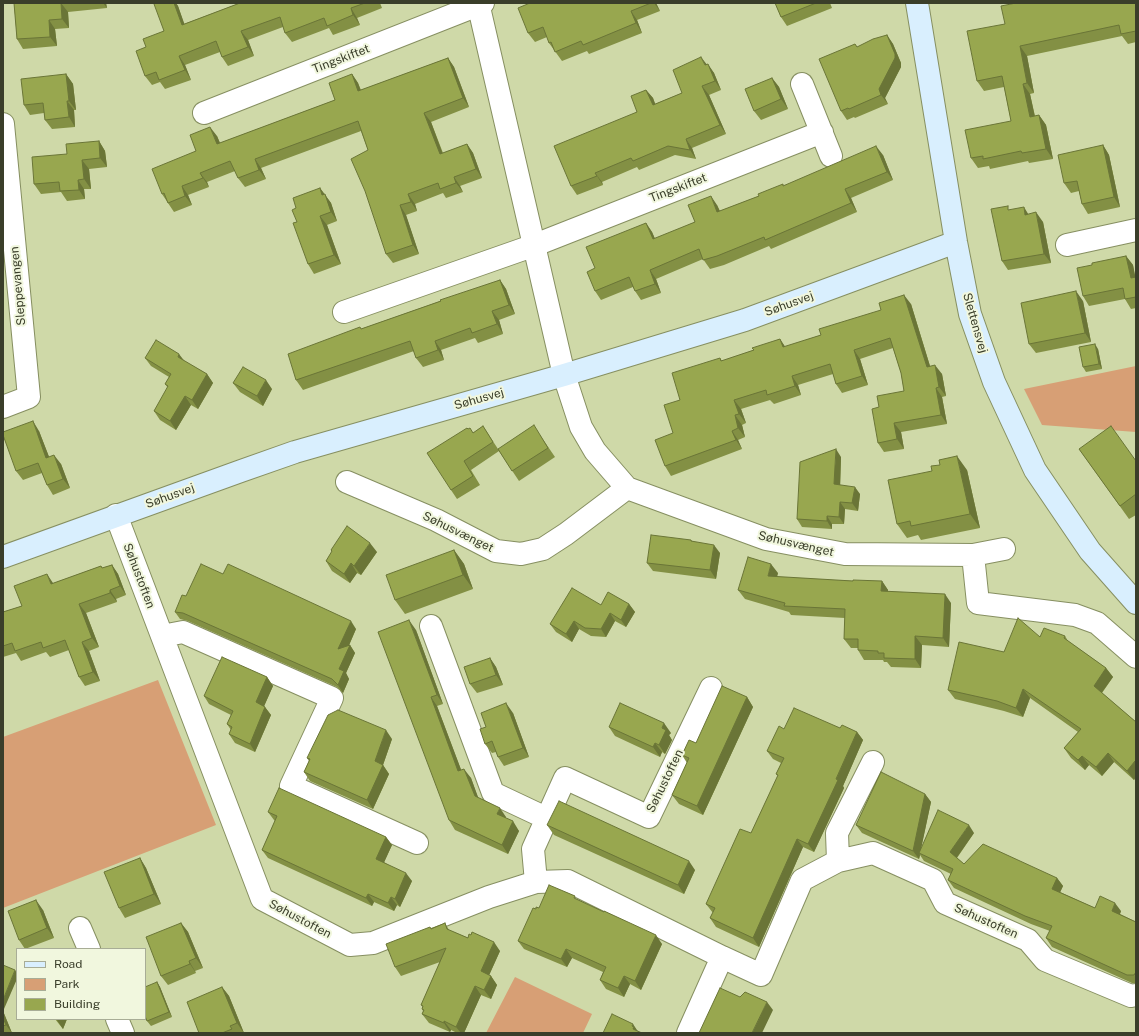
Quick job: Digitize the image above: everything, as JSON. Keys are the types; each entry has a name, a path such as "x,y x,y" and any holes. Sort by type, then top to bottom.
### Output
{"street":[{"name":"Slettensvej","path":"917,3 956,242 973,321 994,382 1035,470 1090,551 1136,603"},
{"name":"Tingskiftet","path":"204,113 480,4 564,375"},
{"path":"802,84 831,156"},
{"name":"Sleppevangen","path":"3,124 29,397 3,407"},
{"name":"Tingskiftet","path":"344,312 535,245 822,132"},
{"path":"1067,245 1136,230"},
{"name":"Søhusvej","path":"3,557 116,515 295,452 564,375 745,320 956,242"},
{"name":"Søhusvænget","path":"564,375 581,427 595,451 627,488 766,539 845,554 973,555 1004,549"},
{"name":"Søhusvænget","path":"347,482 436,520 496,551 521,554 543,550 627,488"},
{"name":"Søhustoften","path":"116,515 262,899 350,945 373,943 489,898 536,882 568,881 722,957 761,974 802,880 838,861 873,853 933,880 945,903 1028,940 1045,960 1131,996 1136,995"},
{"path":"973,555 978,603 1074,615 1097,623 1136,657"},
{"path":"431,626 493,793 546,818"},
{"path":"162,636 183,632 332,698 292,786 417,843"},
{"name":"Søhustoften","path":"536,882 533,849 565,778 649,817 711,688"},
{"path":"838,861 838,833 873,762"},
{"path":"80,928 89,948"},
{"path":"688,1033 722,957"},
{"path":"117,1020 123,1033"}],"green space":[{"path":"1136,366 1136,432 1042,425 1024,389"},
{"path":"158,680 216,825 3,908 3,737"},
{"path":"515,977 592,1014 583,1033 486,1033"}],"building":[{"path":"14,3 61,3 62,19 49,20 50,37 17,39"},
{"path":"174,3 182,25 240,3 365,3 351,8 353,15 327,26 324,18 285,33 280,17 241,31 248,47 222,57 216,41 179,56 185,70 159,80 156,72 145,76 136,51 146,47 143,39 164,31 154,4"},
{"path":"530,3 651,3 631,11 636,23 583,45 581,41 555,52 551,42 549,43 543,27 528,33 518,8"},
{"path":"775,3 816,3 781,17"},
{"path":"1016,3 1136,3 1136,31 1121,34 1119,25 1020,46 1027,83 1023,84 1030,117 1039,115 1046,149 1022,153 1021,151 983,159 983,156 971,158 965,130 1011,121 1002,76 977,81 967,31 1005,24 1001,6"},
{"path":"887,35 895,54 895,58 879,89 881,95 841,111 819,59 855,44 857,47 873,39"},
{"path":"701,57 705,65 708,64 715,81 702,86 720,125 686,139 690,150 668,146 633,161 631,158 595,173 597,176 571,186 554,146 637,112 631,96 646,90 653,105 682,93 673,70"},
{"path":"448,58 463,98 424,113 440,154 467,144 476,169 454,177 456,183 440,189 438,183 408,194 411,202 400,205 413,245 386,254 365,191 351,159 368,150 358,121 255,159 259,170 238,178 230,161 200,173 203,178 182,186 185,196 168,203 164,193 162,194 152,169 196,151 190,135 210,127 217,144 335,100 329,83 352,74 358,91"},
{"path":"66,74 69,117 45,120 43,103 24,105 21,79"},
{"path":"772,78 781,99 754,111 745,89"},
{"path":"99,141 100,158 82,160 84,179 78,180 79,190 60,191 59,182 34,184 32,157 67,154 66,144"},
{"path":"1103,145 1114,197 1082,204 1077,181 1064,183 1058,155"},
{"path":"876,146 887,172 845,189 851,203 765,240 764,237 717,256 703,260 699,249 650,270 655,284 635,291 629,277 595,291 587,272 595,268 586,247 646,223 653,239 695,222 688,205 711,196 717,212 759,196 758,194 783,184 783,186"},
{"path":"320,188 322,195 325,194 331,212 320,216 334,255 308,264 293,223 297,222 292,210 296,208 293,198"},
{"path":"1008,206 1008,210 1024,207 1025,215 1036,212 1044,254 1002,261 991,209"},
{"path":"1126,256 1131,278 1136,277 1136,297 1125,299 1123,288 1083,296 1077,268 1092,265 1092,263"},
{"path":"500,280 509,305 492,311 497,324 472,333 470,328 435,341 438,350 416,358 410,341 296,380 288,354 360,327 361,329"},
{"path":"1076,291 1085,333 1029,344 1021,303"},
{"path":"904,295 927,367 935,365 939,387 936,388 941,415 894,423 897,439 878,443 872,409 879,407 877,396 904,391 901,373 890,338 854,350 862,376 836,384 830,364 792,376 795,386 767,395 766,390 734,400 739,414 735,415 738,428 732,431 736,440 665,466 655,440 673,433 664,405 680,400 672,373 720,358 721,361 754,350 752,348 780,339 783,347 821,335 819,329 881,310 879,303"},
{"path":"156,340 179,354 178,357 207,374 192,400 185,396 170,421 154,411 168,386 165,384 171,374 145,358"},
{"path":"1095,344 1099,364 1083,367 1079,347"},
{"path":"243,367 266,380 257,396 233,383"},
{"path":"33,421 46,458 54,455 63,479 47,485 38,463 16,471 3,435 3,432"},
{"path":"534,425 548,448 512,471 498,449"},
{"path":"483,426 493,442 464,461 473,476 451,490 427,453 467,428 470,428 473,433"},
{"path":"1111,426 1136,461 1136,494 1120,506 1079,449"},
{"path":"836,449 834,484 855,487 852,503 840,502 839,517 827,516 827,521 797,519 800,462"},
{"path":"957,456 970,514 911,526 910,521 897,524 888,480 932,471 931,466 940,465 939,460"},
{"path":"347,526 370,543 354,566 351,563 344,574 326,561 332,551 331,550"},
{"path":"651,535 691,540 714,545 710,570 647,563"},
{"path":"454,550 463,575 395,600 386,575"},
{"path":"748,557 771,564 768,576 853,581 882,581 881,591 945,594 943,638 915,636 915,659 884,658 884,653 878,653 878,651 858,650 858,639 844,639 845,609 784,606 785,603 738,590"},
{"path":"201,564 223,574 228,564 351,621 338,649 350,645 339,669 344,671 338,685 332,679 183,613 175,612 182,595 186,596"},
{"path":"112,565 120,586 110,590 110,593 79,604 92,638 82,642 93,672 79,677 65,640 43,648 41,642 15,651 12,643 3,646 3,612 22,606 14,586 47,574 51,584 101,566 102,568"},
{"path":"572,588 601,605 608,592 629,604 621,620 610,613 601,629 585,628 574,621 566,634 550,624"},
{"path":"1018,618 1040,637 1044,628 1065,636 1064,638 1106,668 1094,686 1136,722 1136,762 1135,761 1127,771 1108,753 1096,767 1082,756 1078,760 1064,748 1081,729 1023,689 1016,708 997,701 948,690 959,642 1004,652"},
{"path":"409,620 437,695 431,697 458,771 464,769 475,796 500,808 497,814 513,821 502,845 449,820 378,632"},
{"path":"222,657 267,677 256,702 265,707 250,744 229,734 232,727 227,724 233,711 204,696"},
{"path":"490,658 496,675 470,684 464,667"},
{"path":"722,686 747,697 697,806 672,795 689,758 682,755 689,740 696,743"},
{"path":"506,703 523,748 498,757 492,741 485,744 480,729 486,727 481,713"},
{"path":"620,703 664,723 662,728 666,730 659,745 655,743 653,747 609,727"},
{"path":"794,708 840,728 842,725 857,732 836,779 838,780 808,844 797,839 753,938 710,918 715,908 706,904 740,829 751,833 778,775 776,774 784,758 767,751 779,726 784,729"},
{"path":"338,710 386,730 375,761 383,765 367,800 304,772 310,759 307,758 328,715"},
{"path":"881,772 925,794 913,851 856,825"},
{"path":"279,788 386,837 376,859 406,873 395,899 391,897 388,903 368,894 366,898 262,850 277,816 268,812"},
{"path":"559,801 689,861 678,885 547,825"},
{"path":"938,810 969,825 950,852 964,864 983,844 1057,878 1052,889 1095,908 1100,896 1115,903 1112,911 1136,922 1136,972 1134,975 1127,975 1046,938 1052,926 1025,916 948,880 953,869 919,853"},
{"path":"140,858 154,894 119,908 104,872"},
{"path":"549,885 656,935 635,981 624,976 618,988 600,980 606,967 566,949 561,959 518,941 533,908 539,908"},
{"path":"36,900 47,928 19,940 8,911"},
{"path":"181,923 196,958 189,961 190,964 161,976 146,937"},
{"path":"445,923 447,929 468,938 469,934 471,935 472,932 494,942 481,971 491,976 484,990 475,986 456,1027 444,1021 444,1023 422,1014 424,1010 422,1009 423,1006 421,1005 446,948 395,967 386,944 430,927 431,929"},
{"path":"3,965 15,970 3,1000"},
{"path":"157,982 169,1012 147,1021 146,1018 146,987"},
{"path":"222,987 237,1023 230,1026 232,1029 222,1033 199,1033 187,1002"},
{"path":"720,988 740,997 745,992 767,1002 752,1033 699,1033"},
{"path":"612,1014 633,1024 633,1029 642,1033 603,1033"},
{"path":"3,1018 6,1025 3,1026"}]}
